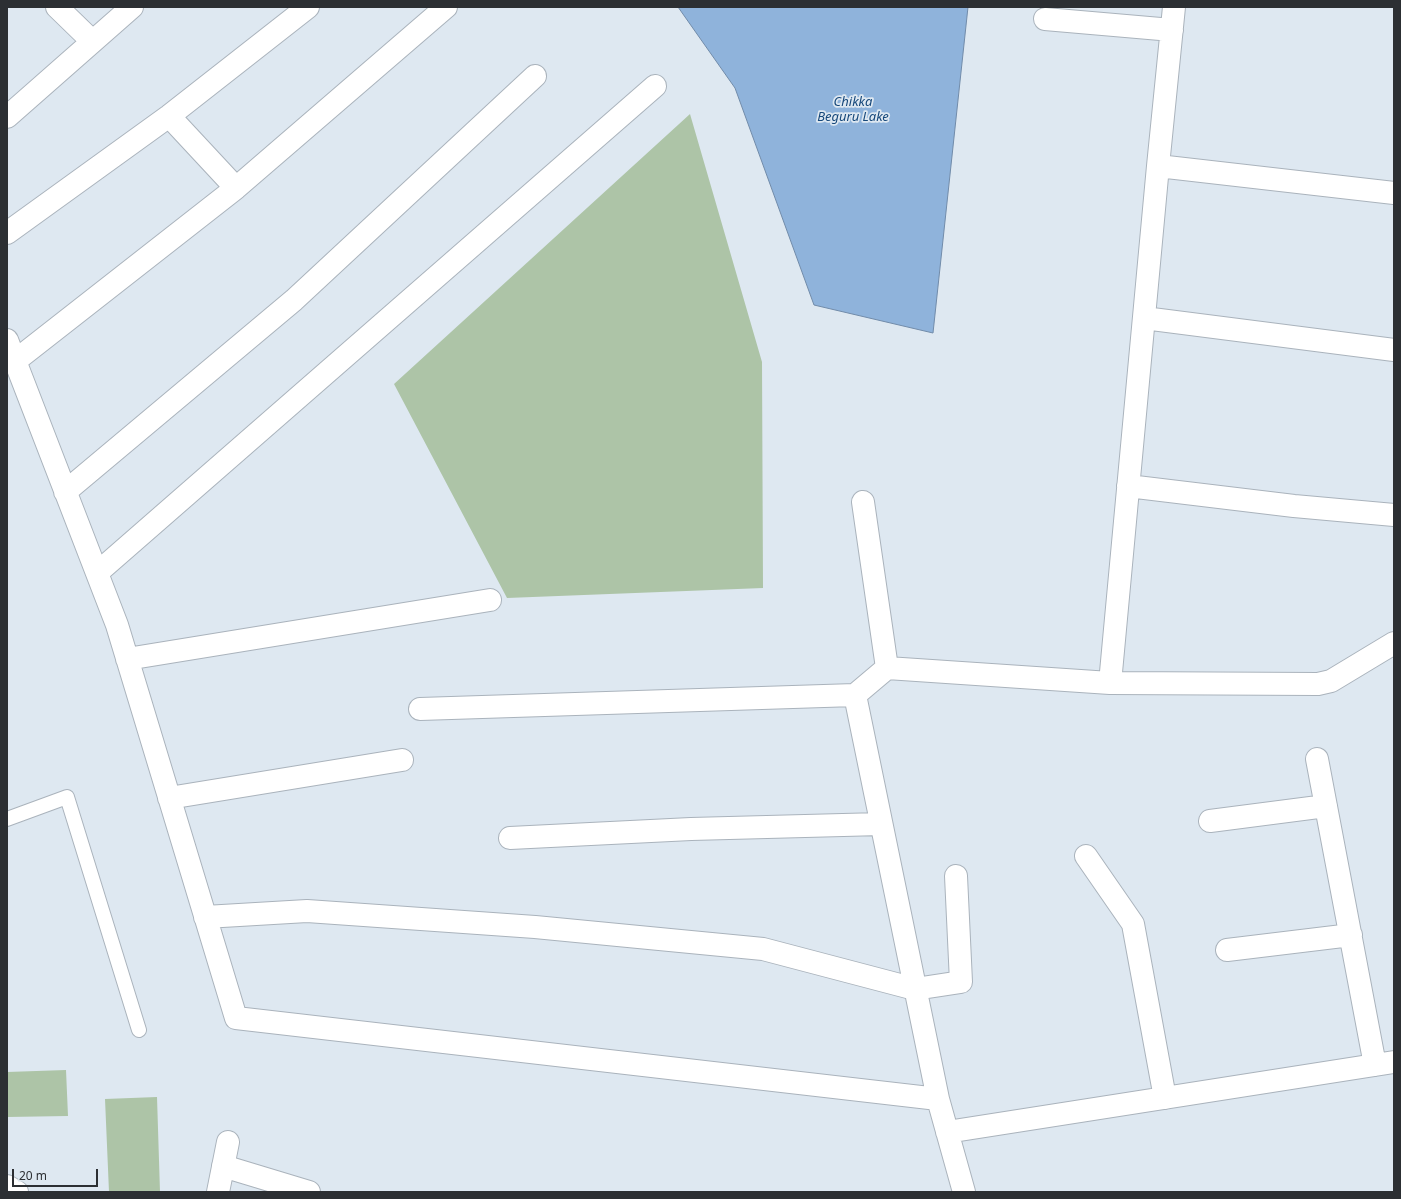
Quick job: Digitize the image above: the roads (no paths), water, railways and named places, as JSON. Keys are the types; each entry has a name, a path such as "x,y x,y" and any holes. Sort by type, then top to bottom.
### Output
{"street":[{"path":"57,7 92,41"},
{"path":"7,117 132,7"},
{"path":"7,233 169,116 308,7"},
{"path":"15,361 236,188 446,7"},
{"path":"1110,683 1174,7"},
{"path":"1045,19 1172,30"},
{"path":"65,492 294,300 536,76"},
{"path":"97,573 655,86"},
{"path":"169,116 236,188"},
{"path":"1158,166 1394,193"},
{"path":"1144,318 1394,350"},
{"path":"7,340 97,573 127,659 236,1018 938,1099"},
{"path":"1128,486 1294,506 1394,515"},
{"path":"863,502 887,668"},
{"path":"127,659 490,600"},
{"path":"420,709 855,695 887,668 1110,683 1318,684 1331,681 1394,643"},
{"path":"855,695 938,1099 964,1192"},
{"path":"947,1132 1385,1063 1350,935 1317,759"},
{"path":"169,798 402,760"},
{"path":"1210,821 1326,806"},
{"path":"510,838 691,829 881,824"},
{"path":"1086,856 1133,924 1165,1098"},
{"path":"205,917 307,912 535,927 763,949 915,989 961,982 956,876"},
{"path":"1227,950 1350,935"},
{"path":"218,1192 228,1142"},
{"path":"223,1166 309,1192"},
{"path":"7,1186 17,1192"}],"lane":[{"path":"7,819 67,797 139,1030"}],"water":[{"name":"Chikka Beguru Lake","path":"678,7 968,7 933,333 814,305 735,88"}]}
